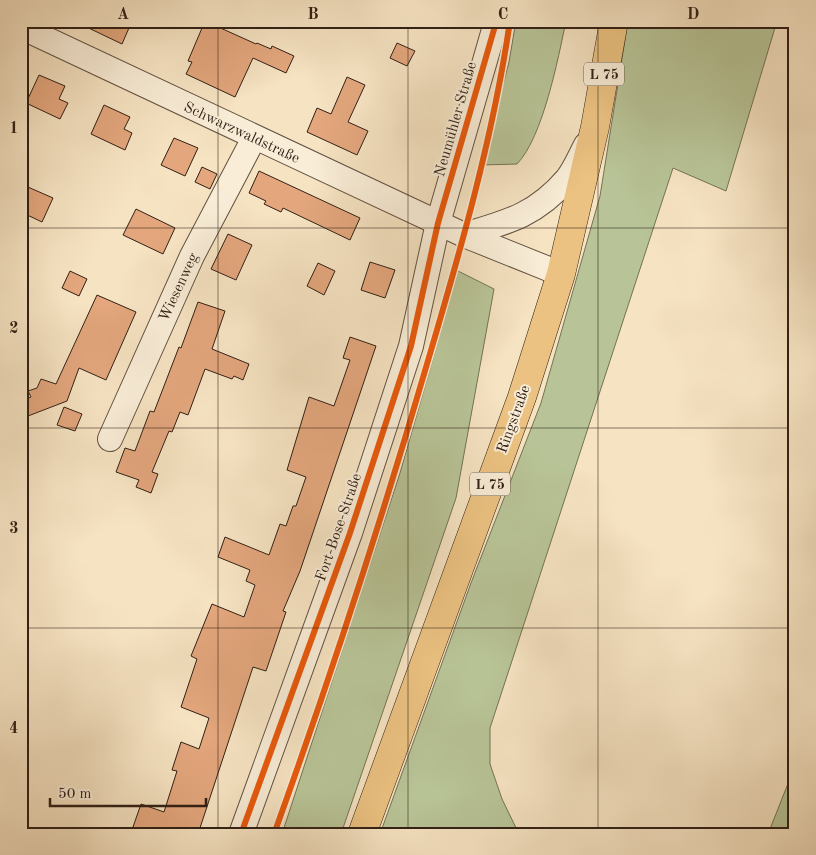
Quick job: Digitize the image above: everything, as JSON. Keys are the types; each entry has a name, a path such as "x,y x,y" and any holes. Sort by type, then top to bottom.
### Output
{"main road":[{"name":"Ringstraße","path":"362,834 522,397 561,274 595,127 614,21"}],"street":[{"name":"Neumühler Straße","path":"438,223 495,26 494,21"},
{"name":"Schwarzwaldstraße","path":"21,27 464,235 561,274"},
{"path":"464,235 506,222 536,208 568,178 595,127"},
{"name":"Wiesenweg","path":"110,439 192,256 254,138"},
{"name":"Fort-Bose-Straße","path":"241,834 350,533 411,346 438,223"}],"green space":[{"path":"516,21 566,21 559,56 542,117 526,152 517,164 482,165 509,62"},
{"path":"628,21 777,21 726,191 673,168 490,728 490,764 502,799 519,834 380,834 471,583 541,403 600,196"},
{"path":"458,271 494,289 456,498 341,834 282,834 400,473"},
{"path":"795,766 795,834 768,834"}],"building":[{"path":"74,21 132,21 122,44"},
{"path":"205,21 256,44 271,49 272,46 294,56 286,73 253,58 235,97 186,74 192,62 188,61"},
{"path":"397,43 415,51 407,66 390,58"},
{"path":"39,75 65,86 59,99 68,103 60,119 26,103"},
{"path":"347,77 365,85 348,122 368,131 357,155 307,132 317,108 331,114"},
{"path":"104,105 130,117 124,129 132,133 125,150 91,134"},
{"path":"174,138 198,148 185,176 161,165"},
{"path":"202,167 217,174 210,189 195,182"},
{"path":"259,171 360,218 350,240 283,208 281,212 264,204 266,201 249,193"},
{"path":"21,184 53,198 42,222 21,212"},
{"path":"136,209 175,228 163,254 123,235"},
{"path":"228,234 252,245 236,280 211,269"},
{"path":"370,262 395,270 385,298 361,290"},
{"path":"318,263 335,271 324,295 307,286"},
{"path":"70,271 87,279 79,296 62,288"},
{"path":"97,295 136,312 106,380 79,368 67,401 28,416 22,401 31,397 28,391 37,388 41,379 56,384"},
{"path":"198,302 225,311 212,349 249,364 243,380 234,376 232,379 205,369 188,415 180,412 172,432 169,431 152,472 158,474 151,493 136,487 139,480 116,472 125,448 135,451 150,411 154,412"},
{"path":"350,337 376,346 300,571 283,611 286,612 266,671 253,667 198,834 154,834 133,827 141,804 164,812 177,771 172,770 181,742 199,749 209,718 181,707 197,659 191,656 212,604 244,617 255,585 246,581 250,570 218,557 225,537 269,555 280,524 286,526 293,506 296,506 306,477 287,470 309,397 334,406 350,360 343,358"},
{"path":"64,407 82,414 75,431 57,425"}],"cycle path":[{"path":"241,834 350,533 411,346 438,223 495,26 494,21"},
{"path":"274,834 354,600 392,482 439,322 485,151 510,21"}]}
